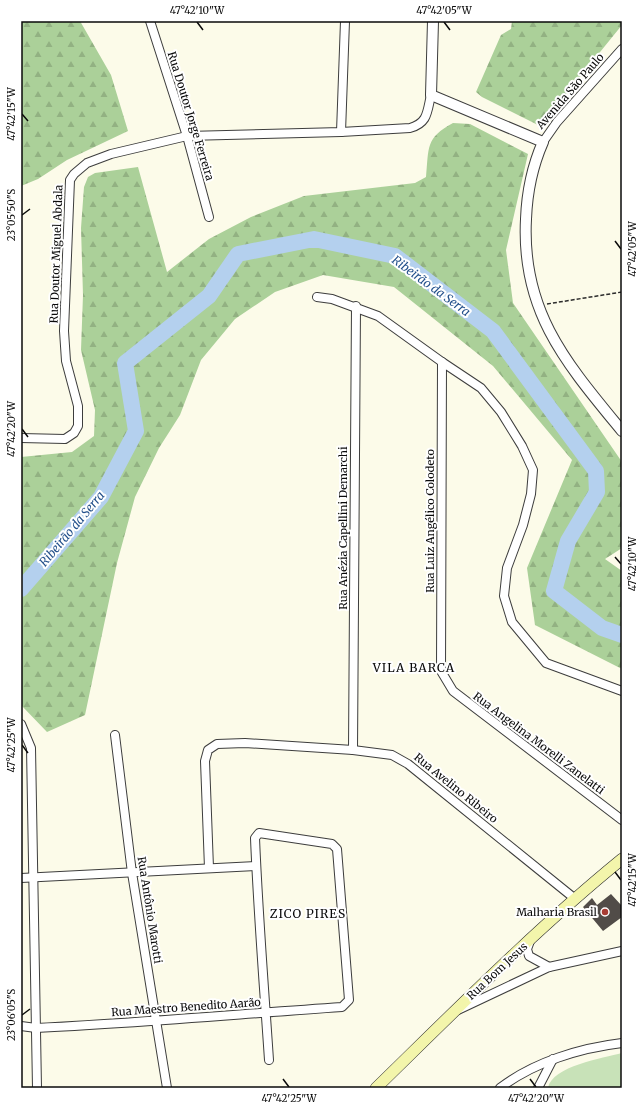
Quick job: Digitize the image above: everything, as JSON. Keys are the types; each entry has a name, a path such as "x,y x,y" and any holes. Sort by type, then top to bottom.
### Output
{"main road":[{"name":"Rua Bom Jesus","path":"376,1088 451,1014 574,898 622,859"}],"street":[{"name":"Rua Doutor Jorge Ferreira","path":"150,21 187,136 209,218"},
{"path":"341,132 345,21"},
{"path":"433,21 431,95 543,142"},
{"name":"Avenida São Paulo","path":"622,49 557,122 543,142 530,184 525,231 528,272 537,305 551,335 581,381 622,432"},
{"name":"Rua Doutor Miguel Abdala","path":"21,438 65,439 74,433 78,426 78,406 66,361 64,331 70,180 74,174 87,163 111,154 187,136 341,132 410,128 419,125 425,120 431,95"},
{"path":"317,297 332,299 356,306 378,316 481,388 501,412 522,446 533,470 531,494 523,525 507,568 504,596 512,622 546,663 622,691"},
{"name":"Rua Anézia Capellini Demarchi","path":"353,750 356,306"},
{"name":"Rua Luiz Angélico Colodeto","path":"442,362 440,655 441,671 445,680"},
{"name":"Rua Angelina Morelli Zanelatti","path":"445,680 453,691 622,820"},
{"path":"21,724 25,739 31,748 32,878 37,1088"},
{"name":"Rua Antônio Marotti","path":"115,735 132,873 167,1088"},
{"name":"Rua Avelino Ribeiro","path":"209,868 205,761 208,750 216,744 245,743 353,750 392,755 408,764 574,898"},
{"name":"Rua Maestro Benedito Aarão","path":"21,1026 36,1028 157,1022 342,1006 349,1000 336,850 332,844 259,833 255,838 256,866"},
{"path":"21,878 256,866 269,1060"},
{"path":"530,941 527,949 529,956 549,967"},
{"path":"451,1014 549,967 622,951"},
{"path":"500,1088 518,1074 553,1059 608,1044 622,1043"},
{"path":"538,1088 553,1059"}],"path":[{"path":"537,305 622,292"}],"green space":[{"path":"21,21 80,21 111,75 128,131 67,160 38,179 21,186"},
{"path":"512,21 622,21 622,25 540,126 482,97 476,92 501,35 511,29"},
{"path":"453,123 470,124 528,154 506,250 513,303 622,462 622,548 605,559 622,571 622,669 535,625 527,568 572,460 493,366 394,287 323,275 275,292 235,319 201,360 180,415 159,448 135,497 117,563 85,715 47,732 21,705 21,457 72,452 94,436 95,410 81,350 83,295 81,228 84,187 88,177 95,173 138,167 167,272 209,239 251,217 304,196 415,183 426,177 428,151 433,139 444,128"},
{"path":"622,1053 622,1088 548,1088 552,1080 568,1069 591,1060"}],"building":[{"name":"Malharia Brasil","path":"611,894 622,906 622,917 603,931 583,907 592,898 597,905"}],"waterway":[{"name":"Ribeirão da Serra","path":"21,589 101,497 136,431 125,363 209,296 238,254 314,239 395,256 493,331 596,471 597,492 568,541 554,591 602,628 622,635"}],"place":[{"name":"Malharia Brasil","path":"605,912"}],"district":[{"name":"VILA BARCA","path":"414,668"},
{"name":"ZICO PIRES","path":"308,914"}]}
